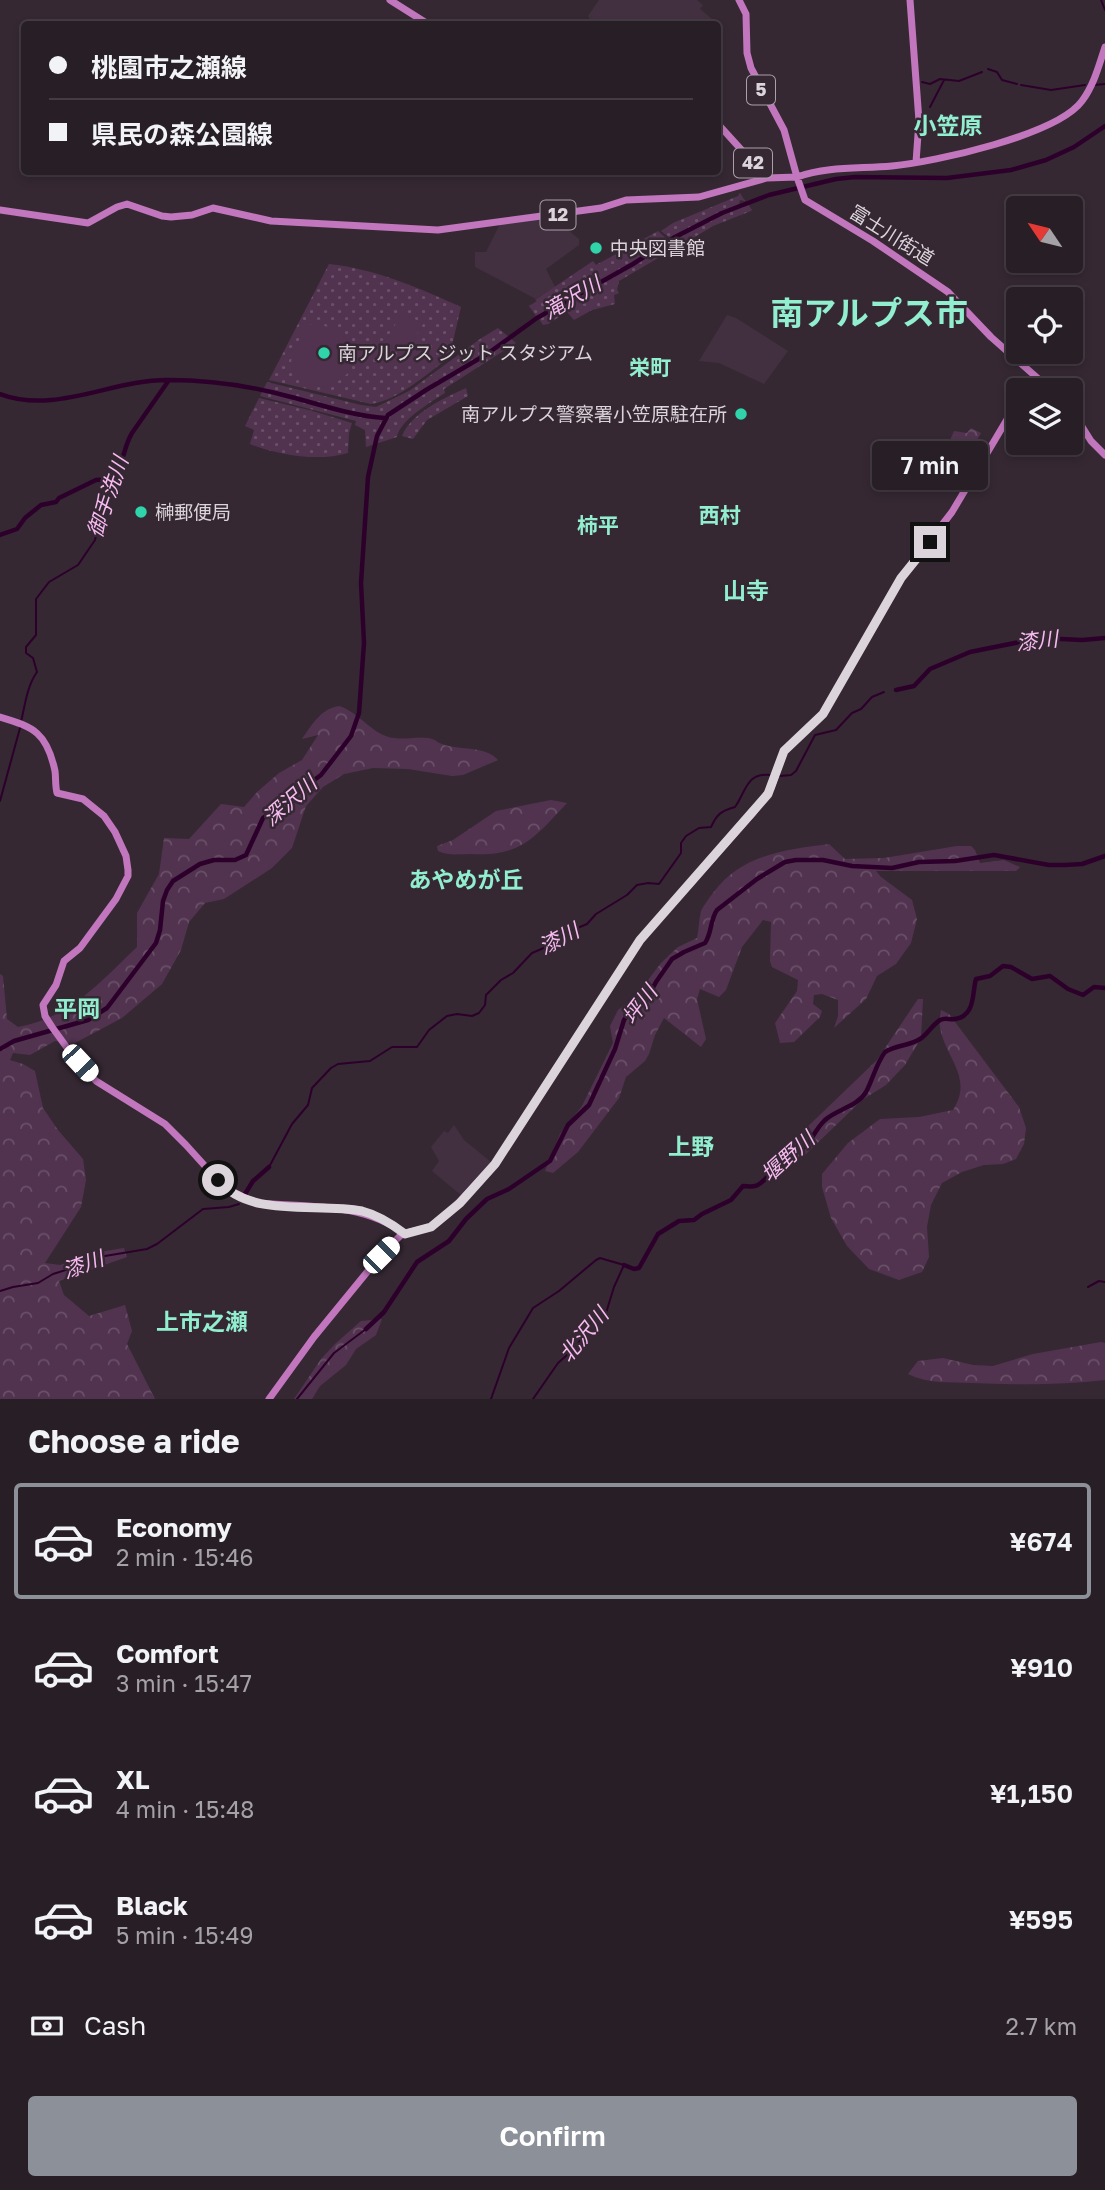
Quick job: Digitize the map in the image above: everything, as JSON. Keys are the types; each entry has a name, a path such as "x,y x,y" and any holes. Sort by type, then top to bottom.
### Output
{"main road":[{"path":"390,0 423,21"},
{"name":"5","path":"738,0 746,14 747,53 751,68 784,130 797,178"},
{"path":"910,0 919,121 916,162"},
{"path":"797,178 823,170 916,162 994,145 1059,119 1078,105 1088,91 1105,47"},
{"name":"42","path":"721,127 767,178 797,178"},
{"name":"12","path":"0,210 88,223 127,204 170,217 192,215 213,208 271,221 438,230 601,208 626,200 699,197 767,178"},
{"name":"富士川街道","path":"797,178 805,200 873,240 948,292 991,337 1037,378"},
{"path":"269,1399 314,1337 373,1264 398,1238 431,1227 460,1203 495,1164 640,940 768,794 784,751 823,714 901,578 952,512 1006,421"},
{"path":"1083,428 1105,455"},
{"path":"0,717 34,729 41,735 54,767 57,793 83,799 104,816 126,856 128,876 116,899 80,948 64,961 56,985 43,1004 45,1016 73,1056 96,1081 165,1124 224,1187 241,1198 255,1203 363,1212 387,1222 405,1234"}],"shaded area":[{"path":"599,0 697,0 703,5 700,9 714,21 591,21 588,16"},
{"path":"572,215 563,226 579,239 579,245 546,269 555,287 536,299 475,267 475,252 486,252 500,224"},
{"path":"727,315 788,351 764,384 719,363 699,361"},
{"path":"454,1125 464,1140 491,1162 462,1196 432,1171 439,1161 431,1147 444,1131 448,1133"}],"green space":[{"path":"740,193 745,201 740,200 739,204 670,238 661,231 673,223"},
{"path":"748,204 751,211 713,226 680,246 673,241 714,219"},
{"path":"658,231 670,242 660,248 669,244 675,248 619,281 619,293 614,295 615,304 592,310 574,320 567,312 548,324 543,325 539,319 609,277 548,312 536,316 529,306 593,261 596,265"},
{"path":"329,264 379,275 461,307 449,358 402,392 371,404 269,380"},
{"path":"403,312 423,324 409,348 398,343 393,349 384,343"},
{"name":"南アルプス ジット スタジアム","path":"314,322 348,339 354,353 348,372 331,385 309,383 291,361 304,330"},
{"path":"498,328 516,343 444,389 445,393 424,406 404,424 397,437 366,447 365,430 355,425 356,421 260,396 267,382 376,407 409,391"},
{"path":"466,388 468,396 427,420 413,439 402,436 420,413"},
{"path":"259,398 352,423 348,453 324,457 298,456 250,444 254,430 245,426"},
{"path":"971,428 981,433 966,460 945,452 954,431 967,433"},
{"path":"339,706 386,736 432,739 449,746 486,752 498,760 463,775 452,776 408,769 373,768 344,774 323,787 306,806 292,848 272,868 224,899 205,903 189,922 181,950 162,984 122,1018 73,1044 55,1041 30,1055 13,1053 10,1060 35,1071 43,1108 83,1159 86,1180 81,1207 45,1263 60,1265 94,1253 124,1248 127,1257 59,1281 64,1295 89,1316 125,1305 132,1331 127,1344 155,1399 0,1399 0,974 3,976 7,1019 18,1027 53,1016 83,997 137,947 137,913 159,874 164,838 189,839 221,804 244,807 279,773 302,760 318,735 302,739 322,714"},
{"path":"551,800 567,803 535,835 514,848 487,854 450,854 438,851 437,846 453,840 496,811"},
{"path":"829,844 845,859 884,858 971,846 980,863 1004,860 1020,867 1016,871 876,871 912,900 917,919 911,943 896,964 877,976 866,999 834,1028 838,1016 838,1000 822,994 814,995 813,1004 822,1011 820,1017 794,1042 780,1043 775,1023 797,991 798,980 772,967 771,922 763,920 742,947 726,990 719,997 700,989 697,999 706,1039 701,1047 664,1018 645,1061 626,1077 619,1098 578,1152 553,1173 545,1171 560,1134 582,1106 613,1043 610,1026 618,1010 635,997 661,963 678,947 697,938 701,911 713,893 737,870 765,856"},
{"path":"918,999 923,999 921,1038 905,1065 886,1085 862,1100 806,1154 793,1160 780,1157 799,1135 877,1060"},
{"path":"941,1010 949,1014 1019,1107 1026,1128 1024,1144 1016,1159 962,1172 942,1183 931,1205 927,1227 929,1257 922,1272 899,1280 869,1269 847,1246 831,1218 822,1187 822,1174 848,1143 880,1119 919,1117 953,1110 961,1087 943,1038"},
{"path":"382,1319 376,1335 356,1349 346,1365 320,1386 312,1399 294,1399 321,1359 335,1344 361,1321"},
{"path":"1105,1343 1105,1380 1056,1384 990,1384 931,1381 908,1374 918,1361 943,1358 973,1365 993,1366 1033,1354"}],"waterway":[{"path":"1101,0 1105,10"},
{"path":"988,69 997,72 1002,80 1017,84"},
{"path":"922,82 930,84 940,79 959,81 982,72"},
{"path":"930,107 944,80"},
{"path":"1095,85 1105,84"},
{"path":"1021,85 1051,90 1085,85"},
{"name":"深沢川","path":"0,1049 14,1041 88,1020 107,1008 156,943 163,901 173,881 200,864 214,860 235,860 246,855 263,818 321,775 351,736 359,713 364,643 361,583 368,477 377,436 388,415 487,354 537,318 675,237 722,213 769,195 836,179 947,178 1011,170 1046,160 1074,147 1105,126"},
{"path":"0,535 17,529 25,518 41,505 56,502 96,480 113,479 132,433 169,380"},
{"name":"滝沢川","path":"0,394 42,401 148,381 200,381 261,390 349,413 385,418"},
{"name":"御手洗川","path":"21,722 29,689 37,672 33,658 26,653 26,647 36,635 36,599 49,582 78,565 95,540 103,499 113,479"},
{"name":"漆川","path":"896,690 914,686 930,669 970,652 1040,638 1105,638"},
{"name":"漆川","path":"780,776 791,775 796,771 815,735 836,730 872,697 884,692"},
{"name":"御手洗川","path":"0,801 20,728"},
{"name":"漆川","path":"269,1167 292,1124 308,1105 312,1088 331,1068 338,1064 370,1061 392,1047 417,1047 429,1030 447,1016 472,1016 479,1013 485,1005 486,995 532,953 546,947 556,937 587,924 596,914 627,895 637,885 659,884 681,853 681,843 686,836 699,828 711,827 720,814 735,807 752,780 771,775"},
{"name":"坪川","path":"366,1329 384,1312 417,1262 449,1241 466,1219 487,1199 509,1189 550,1161 568,1125 589,1105 629,1013 646,1001 672,959 705,943 717,910 757,879 785,862 796,860 823,860 852,866 892,868 919,862 955,861 994,855 1049,865 1082,864 1105,856"},
{"name":"堰野川","path":"624,1265 639,1268 658,1234 679,1221 694,1220 731,1200 743,1186 755,1186 762,1182 786,1155 802,1149 825,1120 862,1097 885,1052 920,1039 940,1020 955,1019 967,1013 972,1003 976,979 990,976 1003,966 1011,967 1032,979 1050,976 1068,989 1083,995 1094,987 1105,988"},
{"name":"漆川","path":"245,1194 253,1181 269,1167"},
{"name":"漆川","path":"0,1291 38,1283 53,1274 105,1256 147,1249 203,1209 239,1204"},
{"name":"堰野川","path":"491,1399 509,1348 533,1308 600,1258 624,1265 606,1313 592,1321 576,1347 558,1363 533,1399"},
{"path":"1088,1287 1099,1281 1105,1282"},
{"name":"坪川","path":"297,1399 334,1353 366,1329"}],"place":[{"name":"中央図書館","path":"596,248"},
{"name":"南アルプス ジット スタジアム","path":"324,353"},
{"name":"南アルプス警察署小笠原駐在所","path":"741,414"},
{"name":"榊郵便局","path":"141,512"}],"district":[{"name":"小笠原","path":"948,126"},
{"name":"南アルプス市","path":"869,313"},
{"name":"栄町","path":"650,368"},
{"name":"西村","path":"720,516"},
{"name":"柿平","path":"598,526"},
{"name":"山寺","path":"746,591"},
{"name":"あやめが丘","path":"466,880"},
{"name":"平岡","path":"77,1009"},
{"name":"上野","path":"691,1147"},
{"name":"上市之瀬","path":"202,1322"}],"route":[{"path":"218,1180 241,1198 255,1203 363,1212 387,1222 405,1234 431,1227 449,1213 471,1192 505,1150 640,940 768,794 784,751 823,714 901,578 930,542"}],"water label":[{"name":"北沢川","path":"584,1335"}]}
